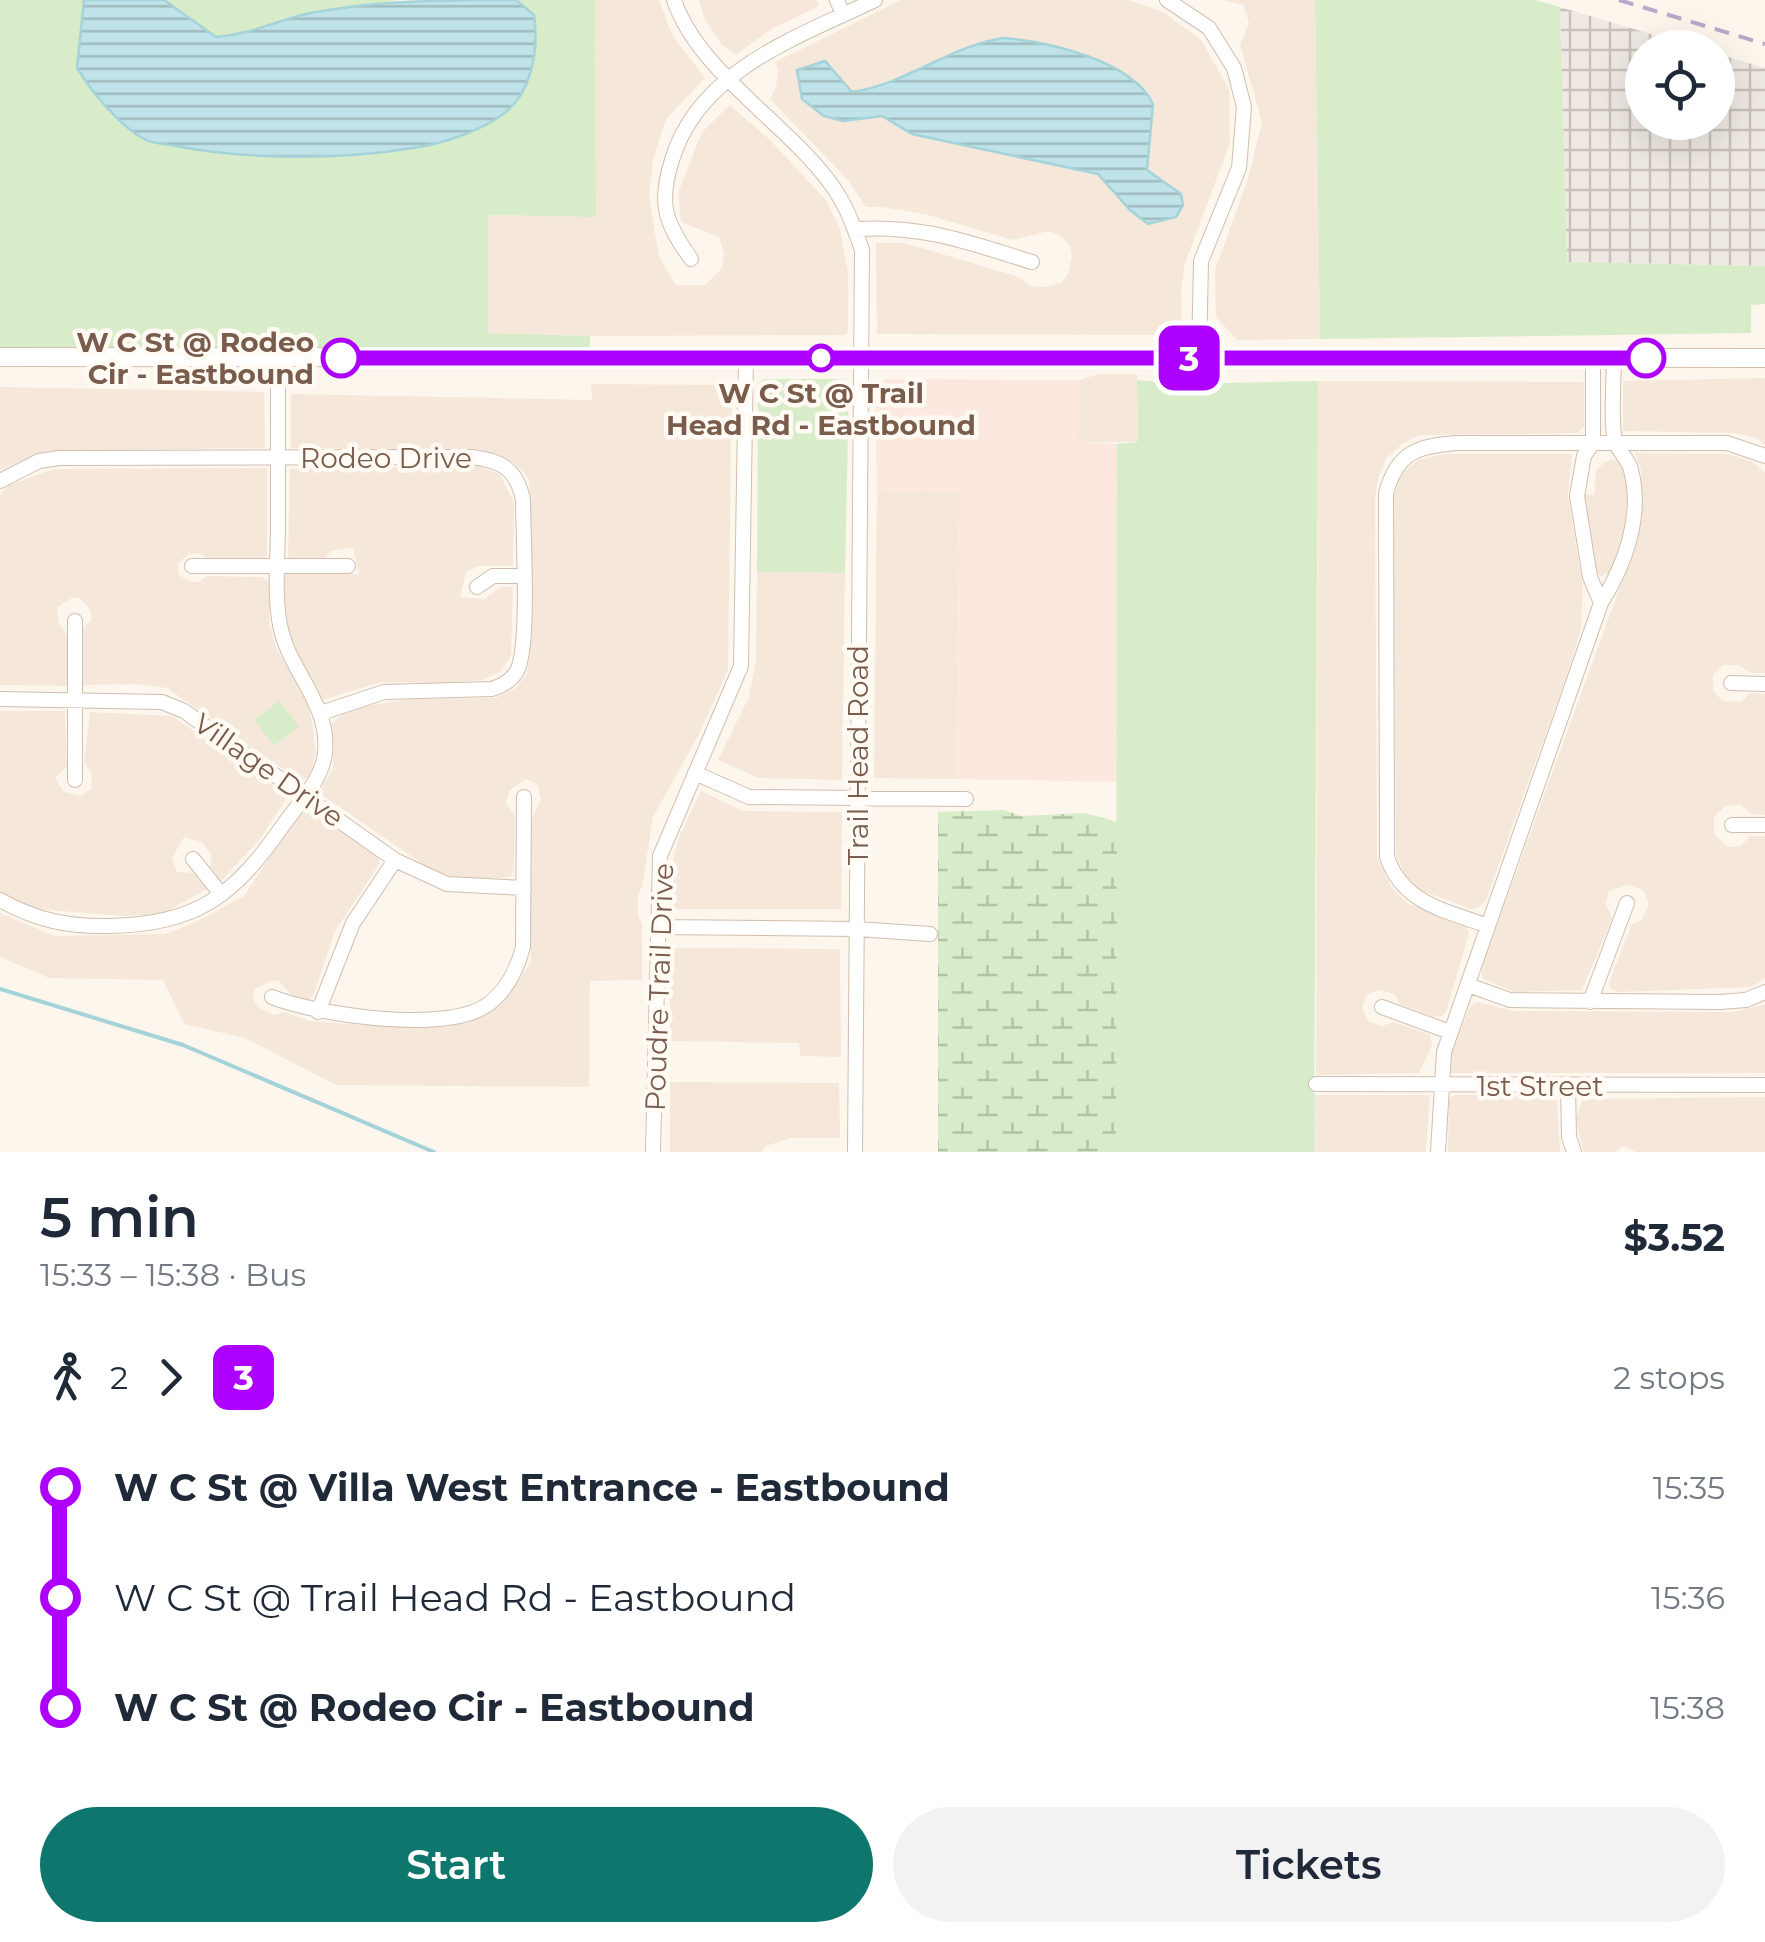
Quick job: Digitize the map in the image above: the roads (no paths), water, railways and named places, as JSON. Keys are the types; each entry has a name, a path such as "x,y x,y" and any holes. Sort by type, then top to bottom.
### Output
{"street":[{"name":"Trail Head Road","path":"674,0 705,52 831,183 848,210 862,250 855,1152"},
{"path":"837,0 843,15"},
{"path":"691,259 673,234 662,202 680,134 705,97 766,51 876,0"},
{"path":"1167,0 1209,28 1234,68 1244,108 1239,168 1201,261 1200,358"},
{"path":"855,229 897,226 930,231 1032,262"},
{"path":"0,356 1765,358"},
{"path":"0,900 46,921 86,927 150,925 175,920 204,906 242,877 304,797 325,756 326,736 321,712 280,624 278,358"},
{"name":"Poudre Trail Drive","path":"654,1152 660,856 741,666 746,358"},
{"path":"1593,358 1593,443 1578,474 1578,516 1590,577 1601,603"},
{"path":"1438,1152 1441,1062 1450,1032 1601,603 1623,562 1635,508 1631,469 1615,442 1614,358"},
{"path":"1488,926 1408,892 1394,876 1388,857 1386,492 1396,468 1424,446 1726,443 1765,456"},
{"name":"Rodeo Drive","path":"0,480 46,459 471,457 498,462 511,470 520,486 524,576 522,659 508,683 476,691 384,692 321,712"},
{"path":"192,566 348,566"},
{"path":"477,587 493,576 524,576"},
{"path":"75,620 75,780"},
{"path":"1731,684 1765,684"},
{"name":"Village Drive","path":"0,699 162,702 184,711 395,860 447,884 524,888"},
{"path":"696,772 749,797 966,799"},
{"path":"272,997 346,1018 442,1017 477,1011 491,1002 507,986 518,966 522,947 524,797"},
{"path":"1732,825 1765,825"},
{"path":"193,859 220,894"},
{"path":"318,1012 353,924 395,860"},
{"path":"1590,1002 1627,903"},
{"path":"660,928 930,934"},
{"path":"1468,985 1510,1000 1590,1002 1720,1002 1746,1000 1765,992"},
{"path":"1382,1007 1450,1032"},
{"name":"1st Street","path":"1316,1084 1765,1085"},
{"path":"1568,1086 1569,1137 1574,1152"}],"water":[{"path":"84,0 164,0 216,37 252,31 306,14 358,6 516,0 534,15 534,58 526,85 510,108 479,128 446,141 385,152 325,156 204,151 146,140 126,127 99,98 77,68"},
{"path":"1004,38 1087,56 1127,76 1142,89 1153,104 1147,170 1181,194 1183,205 1176,217 1148,224 1098,174 912,134 882,116 843,121 824,116 802,99 797,70 825,61 852,92"}],"waterway":[{"path":"0,989 183,1045 434,1152"}],"railway":[{"path":"1619,0 1765,44"}],"place":[{"name":"W C St @ Rodeo Cir - Eastbound","path":"341,358"},
{"name":"W C St @ Trail Head Rd - Eastbound","path":"821,358"}]}
